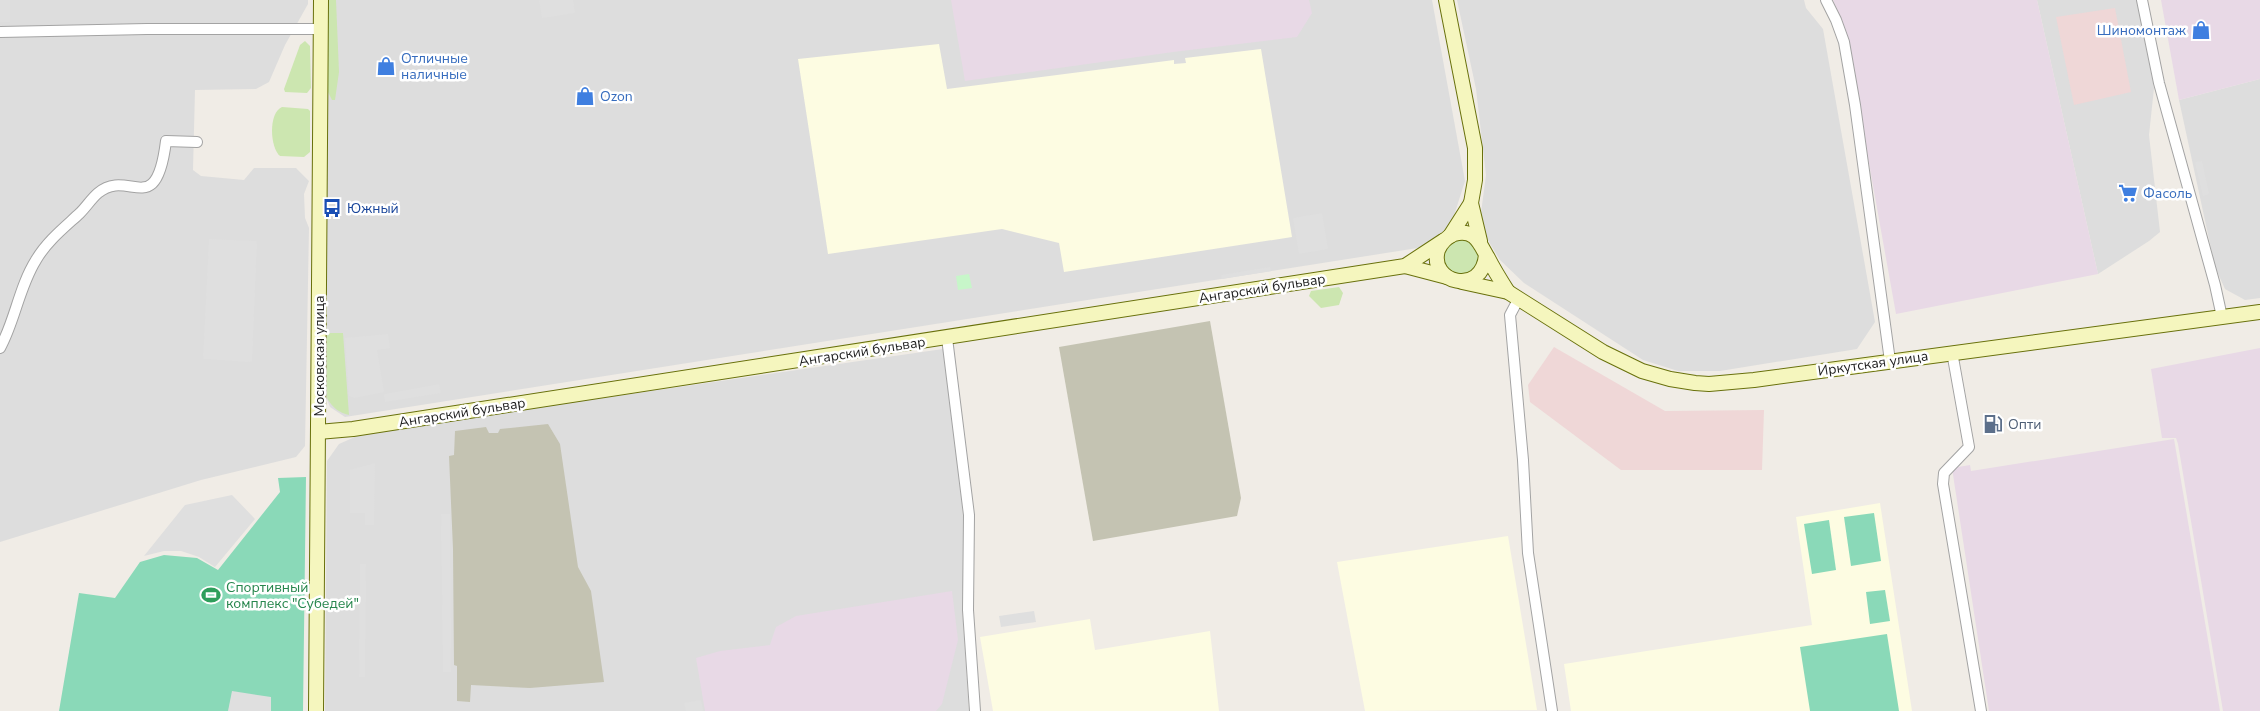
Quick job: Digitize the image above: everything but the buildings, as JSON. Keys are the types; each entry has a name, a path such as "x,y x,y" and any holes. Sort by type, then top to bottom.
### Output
{"street":[{"name":"Московская улица","path":"316,711 321,0"},
{"path":"1446,0 1474,148 1475,180 1471,203 1480,241 1486,255 1482,270 1477,276 1462,282 1447,277 1438,264 1437,256 1471,203"},
{"path":"1826,0 1844,42 1854,96 1890,361"},
{"path":"2142,0 2159,83 2215,285 2222,317"},
{"path":"0,32 147,29 320,29"},
{"path":"0,348 35,260 54,236 82,211 100,191 119,186 144,188 152,184 158,178 166,141 197,142"},
{"path":"1447,239 1466,234 1480,241"},
{"name":"Ангарский бульвар","path":"1406,266 1447,239"},
{"name":"Иркутская улица","path":"1486,255 1513,295"},
{"name":"Ангарский бульвар","path":"318,432 353,429 1406,266 1447,277"},
{"name":"Иркутская улица","path":"1462,282 1513,295 1627,365 1657,376 1682,382 1709,384 1733,383 2260,312"},
{"path":"1513,295 1510,315 1523,460 1526,532 1552,711"},
{"path":"947,338 969,515 968,610 975,711"},
{"path":"1952,352 1969,447 1944,473 1943,484 1981,711"}],"shaded area":[{"path":"0,0 308,0 308,4 285,45 269,82 256,89 195,90 193,170 201,176 244,180 254,168 296,168 309,181 304,194 305,218 309,228 305,446 296,457 201,480 0,542"},
{"path":"0,0 10,0 10,22 0,22"},
{"path":"329,0 1432,0 1465,181 1451,225 1424,247 345,417 330,407 324,392"},
{"path":"539,0 573,0 575,13 542,18"},
{"path":"951,0 1309,0 1312,13 1297,37 965,81"},
{"path":"1457,0 1804,0 1806,8 1823,29 1875,322 1857,349 1720,371 1678,371 1643,360 1524,283 1500,260 1486,237 1481,213 1486,175 1476,89"},
{"path":"1833,0 2037,0 2098,274 1896,314 1846,35"},
{"path":"2037,0 2137,0 2154,88 2149,135 2160,232 2098,274"},
{"path":"2161,0 2260,0 2260,79 2179,100"},
{"path":"2115,8 2131,92 2074,105 2056,17"},
{"path":"939,44 947,89 1174,60 1174,64 1186,63 1185,58 1261,49 1292,237 1064,272 1059,243 1002,229 828,254 798,59"},
{"path":"2260,79 2260,298 2245,300 2225,289 2215,267 2179,100"},
{"path":"2202,161 2209,194 2203,196 2195,162"},
{"path":"1322,213 1328,249 1299,254 1293,218"},
{"path":"209,239 257,241 252,362 203,359"},
{"path":"1270,267 1271,271 1222,279 1221,275"},
{"path":"1210,321 1241,498 1237,516 1093,541 1059,347"},
{"path":"388,334 390,348 377,350 384,392 354,398 349,396 345,338"},
{"path":"1554,347 1665,411 1764,410 1762,470 1621,470 1530,402 1528,385"},
{"path":"2260,348 2260,711 2223,711 2178,444 2176,438 2162,438 2151,369"},
{"path":"943,349 961,487 965,546 962,606 969,711 325,711 327,461 339,444 357,436 533,408"},
{"path":"439,384 441,393 385,402 384,394"},
{"path":"548,424 560,444 578,567 591,591 604,682 530,688 471,685 470,702 457,701 457,666 454,665 453,549 449,456 454,455 455,431 486,427 489,433 498,433 500,429"},
{"path":"2174,439 2220,711 1989,711 1952,468 1970,465 1971,471"},
{"path":"375,463 374,525 365,525 365,513 350,513 350,470"},
{"path":"232,495 255,519 215,567 199,557 181,551 164,551 144,556 185,505"},
{"path":"1880,503 1912,711 1571,711 1564,664 1812,625 1796,517"},
{"path":"441,514 450,514 451,672 443,672"},
{"path":"1508,536 1537,710 1365,711 1337,562"},
{"path":"360,564 366,564 365,677 359,677"},
{"path":"952,591 958,640 942,704 936,711 705,711 696,658 720,651 770,645 776,627 796,616"},
{"path":"1034,611 1036,622 1001,627 999,616"},
{"path":"1090,619 1095,650 1210,631 1219,711 993,711 980,637"},
{"path":"232,691 271,697 271,711 228,711"},
{"path":"701,700 703,711 686,711 684,703"}],"green space":[{"path":"327,0 336,0 339,72 335,100 332,100 326,88"},
{"path":"305,41 310,46 311,88 307,93 285,92 284,89 300,45"},
{"path":"282,107 308,109 310,111 310,152 304,157 280,156 274,146 272,131 274,116 277,110"},
{"path":"1461,237 1478,246 1480,265 1465,277 1447,272 1443,259 1445,247"},
{"path":"969,274 972,288 958,290 956,276"},
{"path":"1339,287 1343,293 1339,305 1321,308 1309,296 1311,291"},
{"path":"330,333 343,333 349,415 336,409 327,398 327,336"},
{"name":"Спортивный комплекс \"Субедей\"","path":"306,477 303,711 59,711 79,593 115,598 140,562 164,555 197,558 218,570 280,492 278,478"},
{"path":"1874,513 1881,561 1851,566 1844,517"},
{"path":"1829,520 1836,570 1812,574 1804,524"},
{"path":"1885,590 1890,621 1870,624 1866,592"},
{"path":"1887,634 1899,711 1810,711 1800,647"}],"place":[{"name":"Шиномонтаж","path":"2201,30"},
{"name":"Отличные наличные","path":"386,66"},
{"name":"Ozon","path":"585,96"},
{"name":"Фасоль","path":"2128,193"},
{"name":"Южный","path":"332,208"},
{"name":"Опти","path":"1993,424"},
{"name":"Спортивный комплекс \"Субедей\"","path":"211,595"}]}
